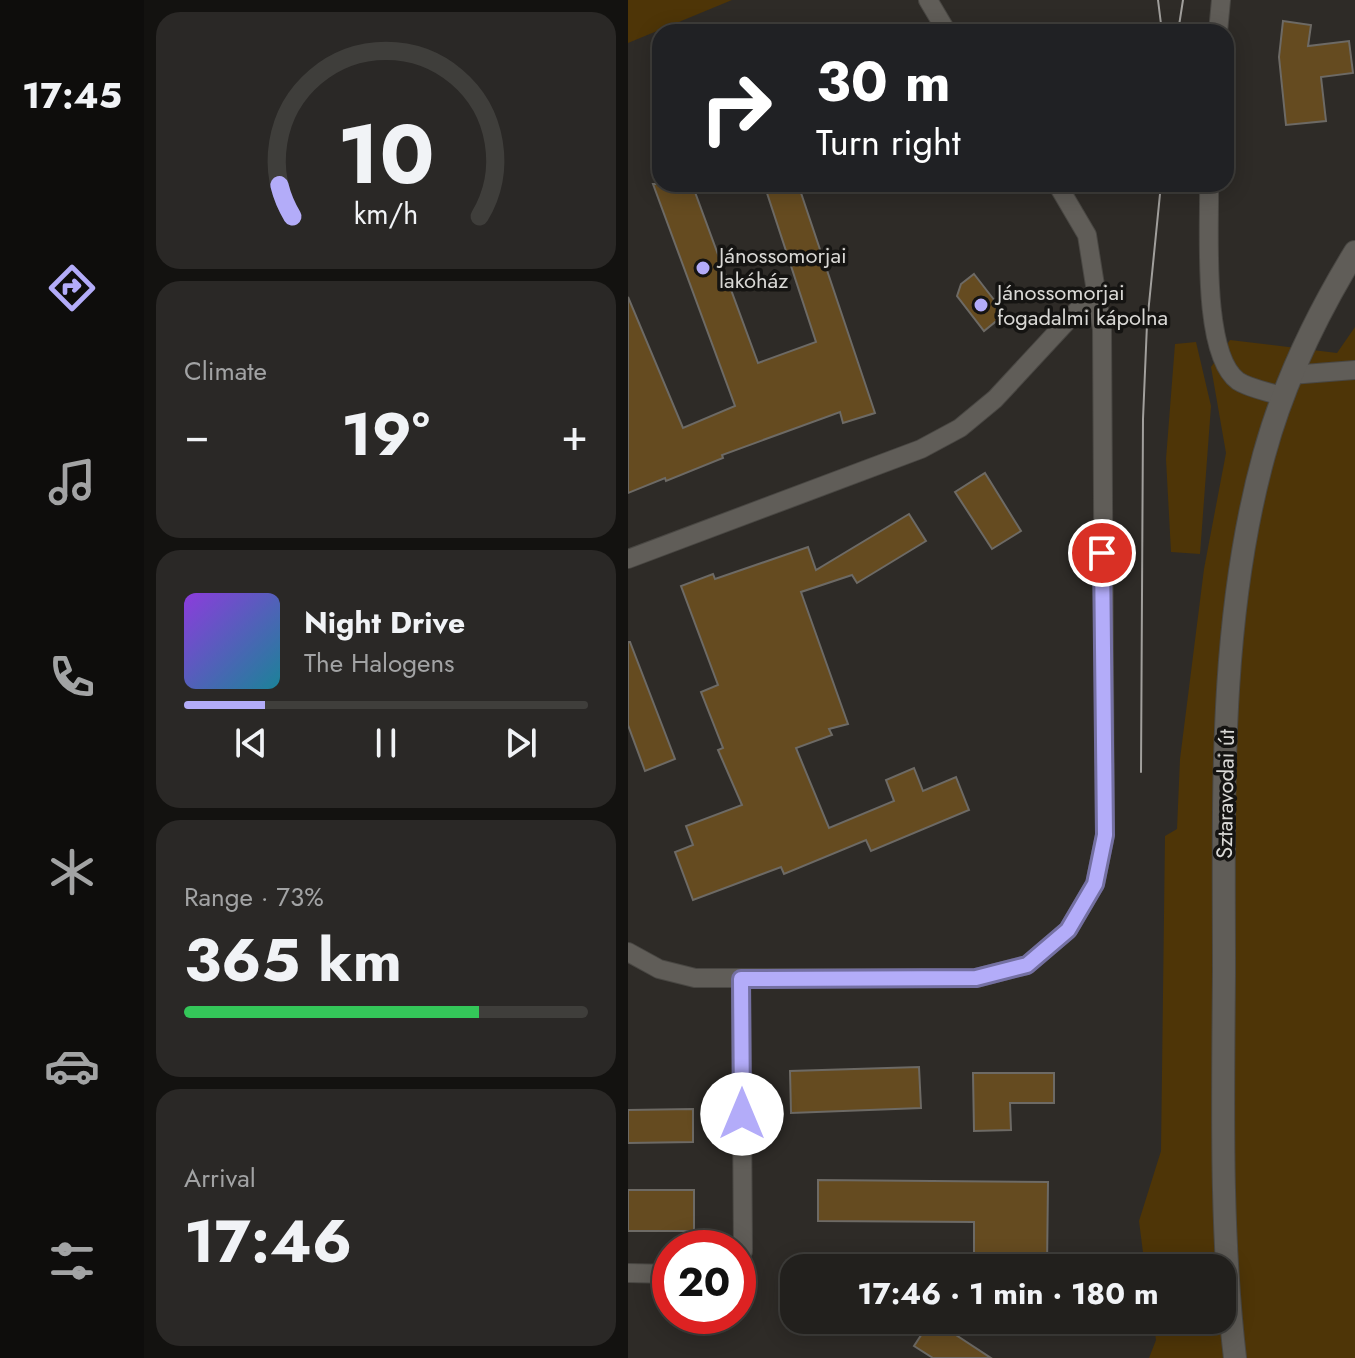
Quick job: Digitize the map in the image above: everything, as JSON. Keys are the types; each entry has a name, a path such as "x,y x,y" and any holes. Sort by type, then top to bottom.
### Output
{"street":[{"name":"Sztaravodai út","path":"1235,1358 1226,1254 1223,1138 1226,720 1237,594 1264,455 1291,375 1355,252"}],"lane":[{"path":"928,0 942,24"},
{"path":"1219,24 1221,0"},
{"path":"628,952 659,969 695,978 976,978 1027,965 1068,930 1095,884 1105,835 1102,329 1087,235 1062,192"},
{"path":"1209,192 1210,310 1220,354 1237,380 1284,397"},
{"path":"628,559 921,449 960,428 995,399 1097,289"},
{"path":"1291,375 1355,370"},
{"path":"741,979 743,1230"},
{"path":"628,1273 652,1274"}],"shaded area":[{"path":"628,0 732,0 674,24 652,24 652,33 628,43"},
{"path":"1355,327 1355,1358 1149,1358 1155,1334 1236,1334 1236,1254 1143,1254 1139,1221 1161,1151 1165,836 1177,829 1180,759 1204,569 1226,453 1211,367 1230,340 1337,353"},
{"path":"1196,342 1211,406 1200,554 1171,552 1166,459 1175,344"}],"building":[{"path":"1283,21 1311,25 1308,46 1349,41 1353,73 1321,77 1326,121 1286,125 1279,57"},
{"path":"656,192 695,192 758,363 816,342 767,192 801,192 875,413 843,423 840,412 628,493 628,297 683,428 735,406"},
{"name":"Jánossomorjai fogadalmi kápolna","path":"974,274 1005,314 984,331 957,296 961,284"},
{"path":"985,473 1021,531 992,549 955,492"},
{"path":"909,514 926,541 857,583 852,575 801,592 848,724 829,729 832,735 796,748 829,828 894,801 886,780 914,768 923,791 956,777 969,810 871,851 866,840 784,874 781,867 693,900 675,852 693,845 686,826 742,805 718,750 723,748 701,692 718,685 681,586 713,574 715,579 808,547 816,570"},
{"path":"628,642 675,759 645,771 628,725"},
{"path":"919,1067 921,1108 791,1113 790,1071"},
{"path":"973,1073 1054,1073 1054,1103 1010,1103 1011,1130 974,1131"},
{"path":"693,1109 693,1142 628,1143 628,1110"},
{"path":"818,1180 1048,1182 1047,1254 974,1254 974,1222 818,1221"},
{"path":"628,1190 694,1190 694,1230 628,1231"},
{"path":"922,1334 954,1334 991,1358 933,1358 914,1346"}],"tram line":[{"path":"1158,0 1161,24"},
{"path":"1179,24 1183,0"},
{"path":"1141,772 1143,419 1147,324 1160,192"}],"place":[{"name":"Jánossomorjai lakóház","path":"703,268"},
{"name":"Jánossomorjai fogadalmi kápolna","path":"981,305"}],"route":[{"path":"742,1114 741,979 976,978 1027,965 1068,930 1095,884 1105,835 1102,553"}]}
